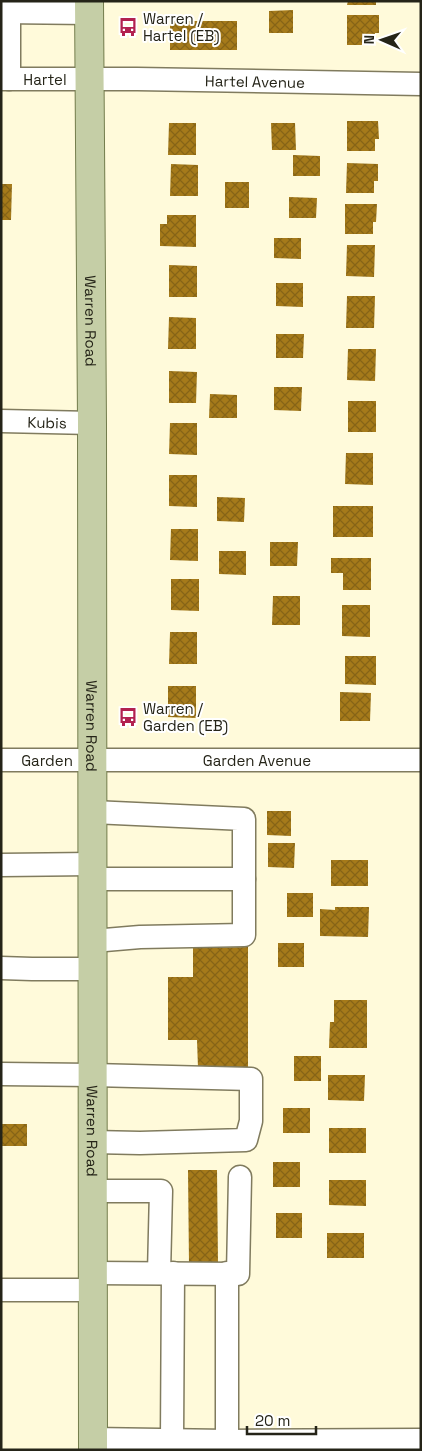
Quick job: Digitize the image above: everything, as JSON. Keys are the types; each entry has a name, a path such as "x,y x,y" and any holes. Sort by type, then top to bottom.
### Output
{"main road":[{"name":"Warren Road","path":"89,7 93,760 93,1444"}],"street":[{"path":"5,79 6,9 89,7"},
{"name":"Hartel","path":"5,79 89,78"},
{"name":"Hartel Avenue","path":"89,78 421,84"},
{"name":"Kubis","path":"1,421 92,423"},
{"name":"Garden","path":"1,760 93,760"},
{"name":"Garden Avenue","path":"93,760 421,760"},
{"path":"93,812 244,818 244,935 140,937 93,941"},
{"path":"1,866 244,879"},
{"path":"1,968 93,969"},
{"path":"1,1074 93,1074 251,1079 251,1121 246,1140 140,1143 93,1142"},
{"path":"1,1290 166,1273 238,1274 240,1177"},
{"path":"93,1191 161,1191 172,1440"},
{"path":"226,1274 227,1445"},
{"path":"93,1444 172,1440 227,1445 421,1440"}],"building":[{"path":"348,1 376,1 376,5 347,5"},
{"path":"293,10 293,33 269,33 269,11"},
{"path":"347,15 379,15 379,33 375,33 375,45 347,45"},
{"path":"170,21 237,21 237,50 170,50"},
{"path":"347,121 378,121 379,139 375,139 375,151 347,151"},
{"path":"169,123 196,123 196,155 168,155"},
{"path":"271,123 295,123 296,150 272,150"},
{"path":"293,155 320,156 320,176 293,176"},
{"path":"347,163 378,164 378,181 374,181 374,193 346,193"},
{"path":"171,164 198,165 198,196 170,196"},
{"path":"225,182 249,182 249,208 225,208"},
{"path":"1,184 12,184 11,220 1,220"},
{"path":"289,197 317,198 316,218 289,218"},
{"path":"345,204 377,204 376,222 373,222 373,234 345,234"},
{"path":"167,215 196,215 196,247 160,246 160,224 167,224"},
{"path":"274,238 301,238 301,259 274,258"},
{"path":"347,245 375,245 374,277 346,276"},
{"path":"169,265 197,266 197,297 169,297"},
{"path":"276,283 303,283 303,307 276,306"},
{"path":"347,296 375,296 374,328 346,328"},
{"path":"169,317 196,318 196,349 168,349"},
{"path":"276,334 304,334 303,358 276,358"},
{"path":"348,349 376,349 375,381 347,380"},
{"path":"169,371 197,372 196,403 169,403"},
{"path":"274,387 302,387 301,411 274,410"},
{"path":"210,394 237,395 237,418 209,418"},
{"path":"348,401 376,401 376,432 348,432"},
{"path":"170,423 197,423 197,455 169,454"},
{"path":"346,453 373,453 373,485 345,484"},
{"path":"169,475 197,475 197,507 169,506"},
{"path":"217,497 245,498 244,522 217,521"},
{"path":"333,506 373,506 373,537 333,537"},
{"path":"171,529 198,529 198,561 170,560"},
{"path":"270,542 298,542 297,566 270,566"},
{"path":"219,551 246,551 246,575 219,574"},
{"path":"331,558 371,558 371,590 343,590 343,573 331,573"},
{"path":"171,579 199,579 199,611 171,610"},
{"path":"273,596 300,596 300,625 272,625"},
{"path":"342,605 370,605 370,637 342,636"},
{"path":"170,632 197,632 197,664 169,664"},
{"path":"345,656 376,656 376,685 345,684"},
{"path":"168,686 196,686 196,718 168,717"},
{"path":"340,692 371,693 370,721 340,721"},
{"path":"267,811 291,811 291,836 267,835"},
{"path":"268,843 295,843 294,868 268,867"},
{"path":"331,860 368,860 368,886 331,886"},
{"path":"287,893 313,893 313,917 287,917"},
{"path":"335,907 369,907 368,937 320,936 320,909 335,910"},
{"path":"278,943 304,943 304,967 278,967"},
{"path":"248,947 248,1068 198,1068 197,1040 168,1040 168,977 193,977 193,948"},
{"path":"334,1000 367,1000 367,1048 329,1048 330,1022 334,1022"},
{"path":"294,1056 321,1056 321,1081 294,1081"},
{"path":"328,1075 365,1075 364,1101 328,1100"},
{"path":"283,1108 310,1108 310,1133 283,1133"},
{"path":"1,1124 27,1124 27,1146 1,1146"},
{"path":"329,1128 366,1128 366,1153 329,1153"},
{"path":"273,1162 300,1162 300,1187 273,1187"},
{"path":"188,1170 217,1170 218,1264 189,1264"},
{"path":"329,1180 366,1180 366,1206 329,1205"},
{"path":"276,1213 302,1213 302,1238 276,1238"},
{"path":"327,1233 364,1233 364,1258 327,1258"}],"place":[{"name":"Warren / Hartel (EB)","path":"128,27"},
{"name":"Warren / Garden (EB)","path":"128,717"}]}
